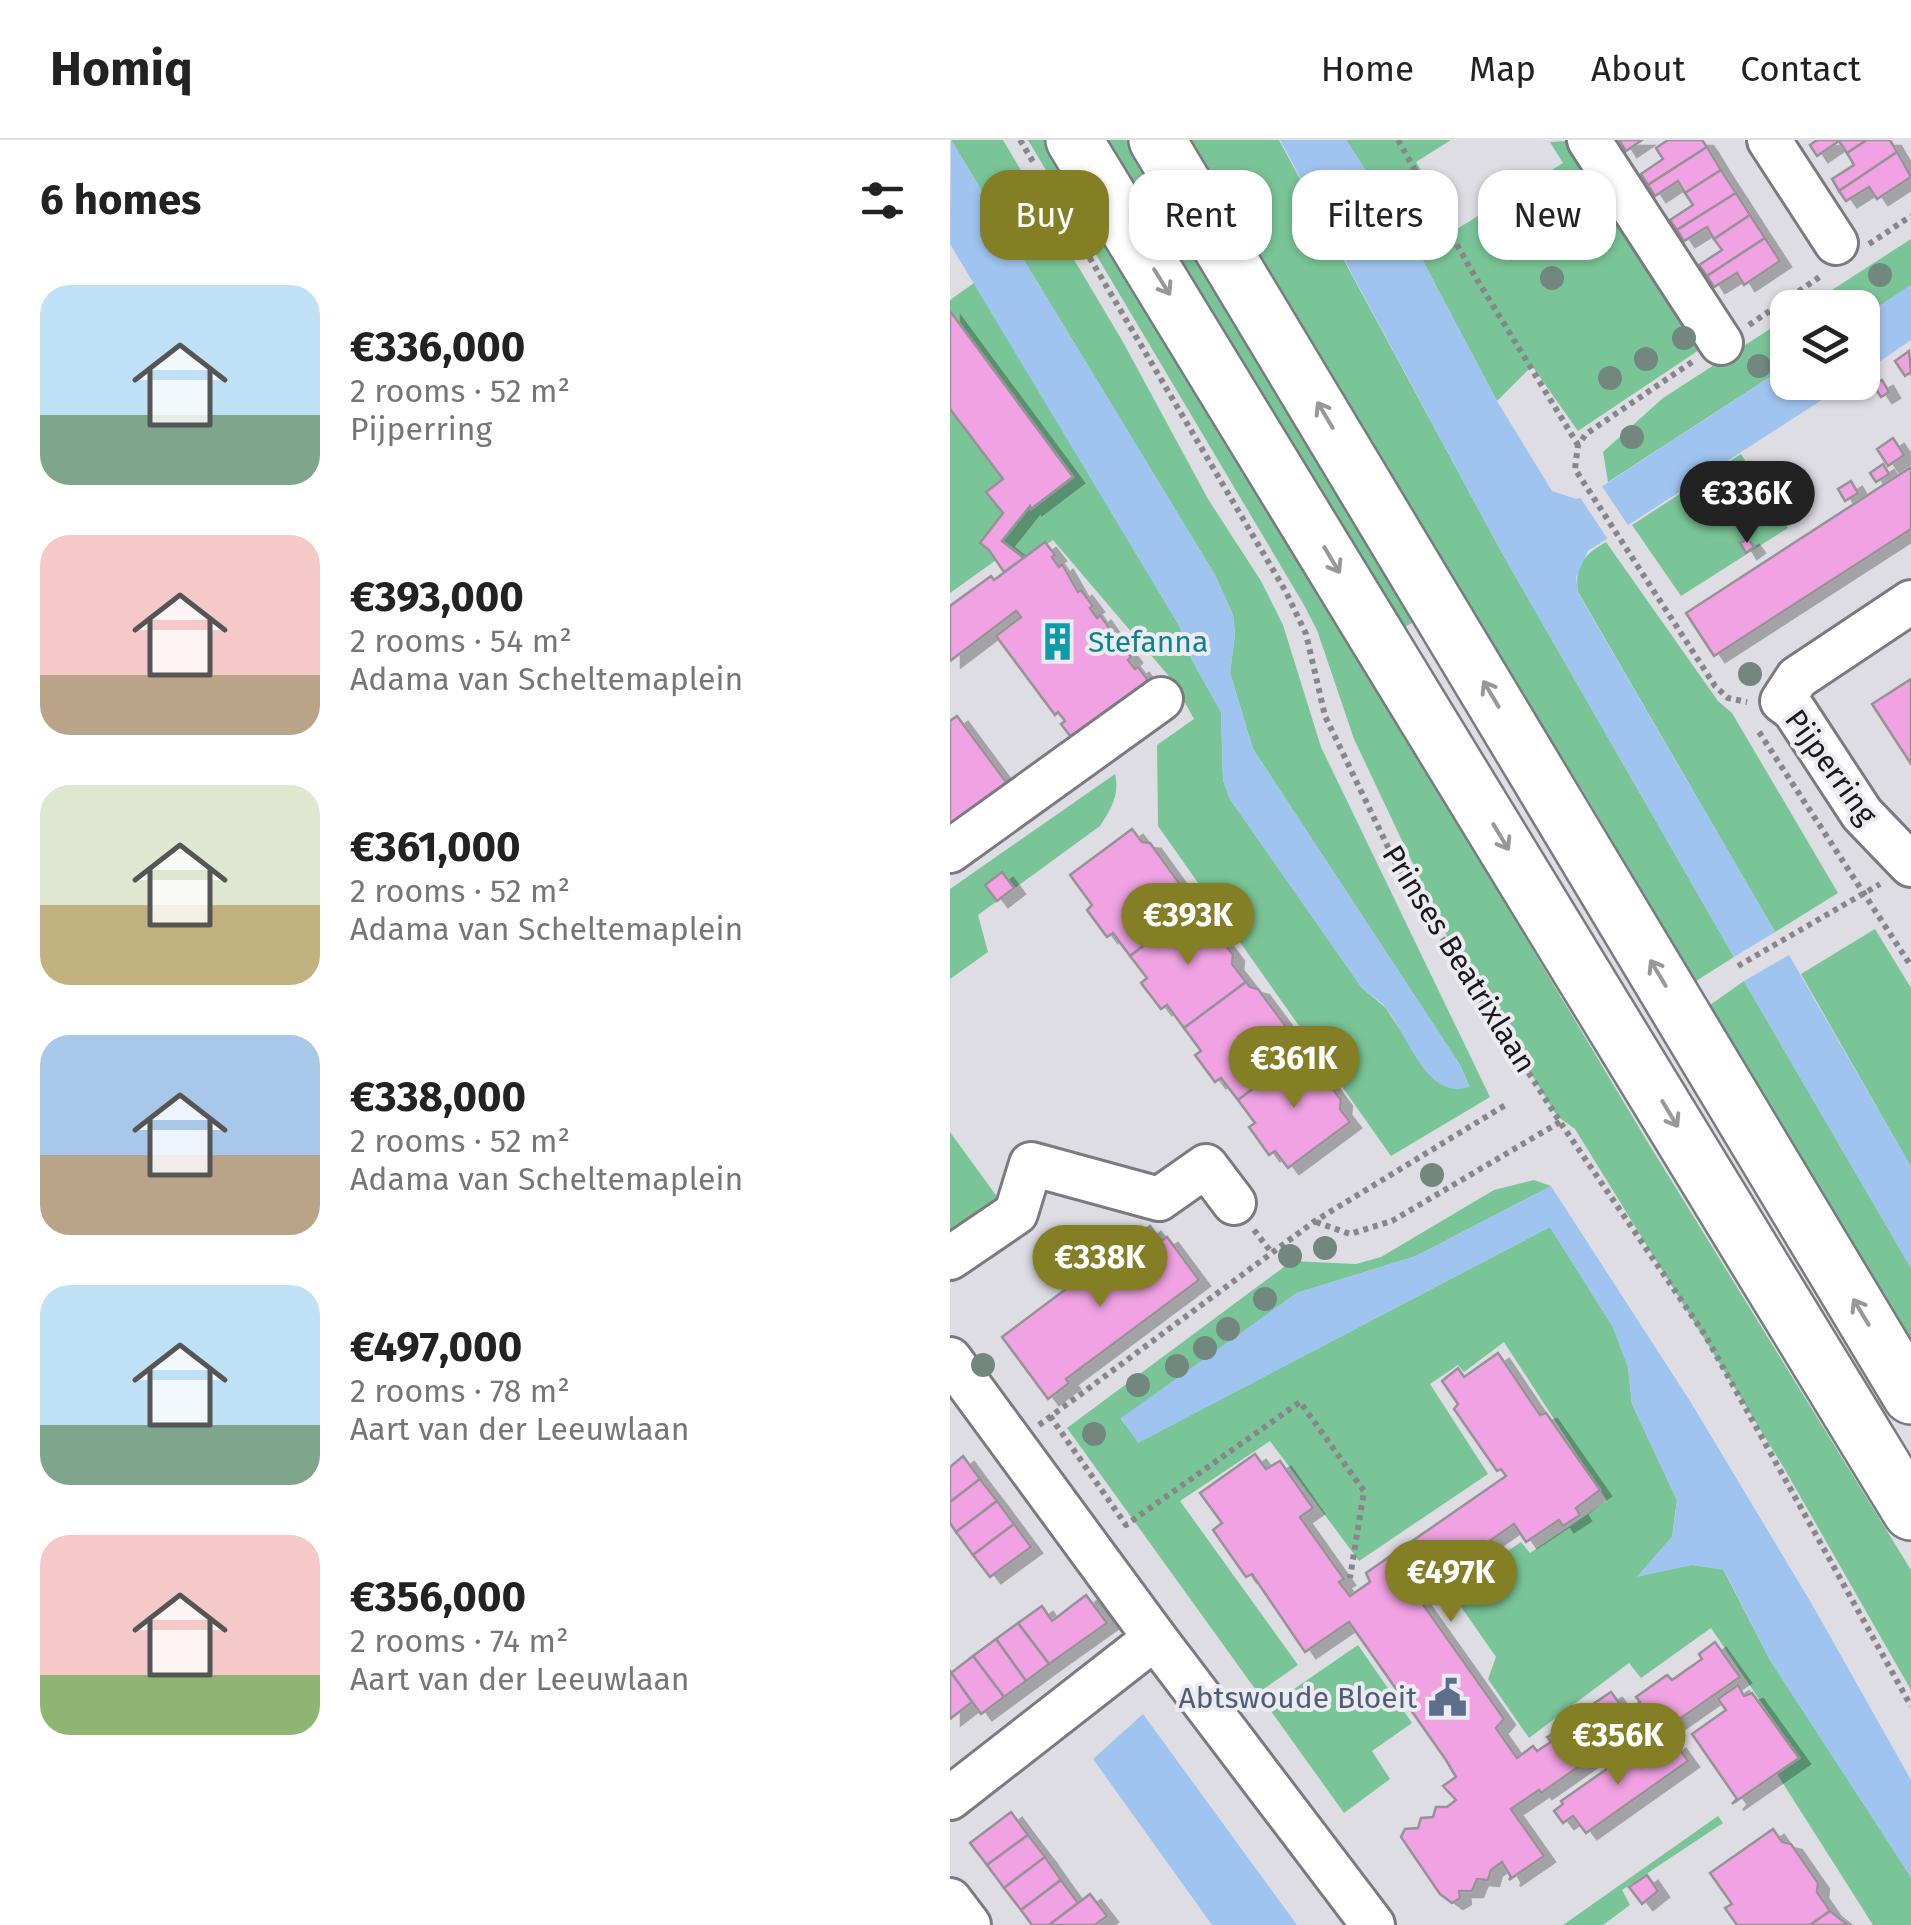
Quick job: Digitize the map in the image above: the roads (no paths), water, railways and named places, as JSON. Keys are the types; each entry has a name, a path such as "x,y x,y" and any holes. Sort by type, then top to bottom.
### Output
{"main road":[{"path":"1074,140 1911,1512"},
{"path":"1157,140 1911,1396"}],"street":[{"path":"1589,140 1721,344"},
{"path":"1769,140 1843,254"},
{"name":"Pijperring","path":"1903,870 1794,710 1782,701 1797,678 1911,602"},
{"path":"950,851 1162,699"},
{"path":"950,1258 1016,1213 1031,1164 1159,1199 1206,1166 1234,1203"},
{"path":"950,1359 1373,1925"},
{"path":"950,1798 1155,1638"},
{"path":"950,1900 968,1925"}],"water":[{"path":"951,140 980,188 980,260 1024,260 1215,575 1233,615 1230,673 1253,749 1460,1065 1469,1087 1454,1089 1441,1084 1420,1063 1395,1020 1362,988 1230,799 1223,780 1221,712 1192,660 1180,627 950,244"},
{"path":"1280,140 1346,140 1365,170 1296,170"},
{"path":"1345,260 1422,260 1497,401 1552,491 1576,499 1589,495 1770,377 1770,400 1822,400 1588,551 1576,577 1578,593 1775,932 1734,957 1502,553"},
{"path":"1911,285 1911,340 1880,361 1880,306"},
{"path":"1789,955 1911,1167 1911,1268 1744,981"},
{"path":"1551,1186 1690,1401 1911,1780 1911,1877 1770,1660 1724,1570 1691,1565 1637,1577 1672,1537 1677,1500 1632,1404 1628,1367 1613,1327 1550,1227 1138,1443 1121,1418 1297,1293 1416,1256"},
{"path":"1143,1714 1297,1925 1212,1925 1093,1759"}],"place":[{"name":"Stefanna","path":"1058,642"},
{"name":"Abtswoude Bloeit","path":"1447,1698"}]}
